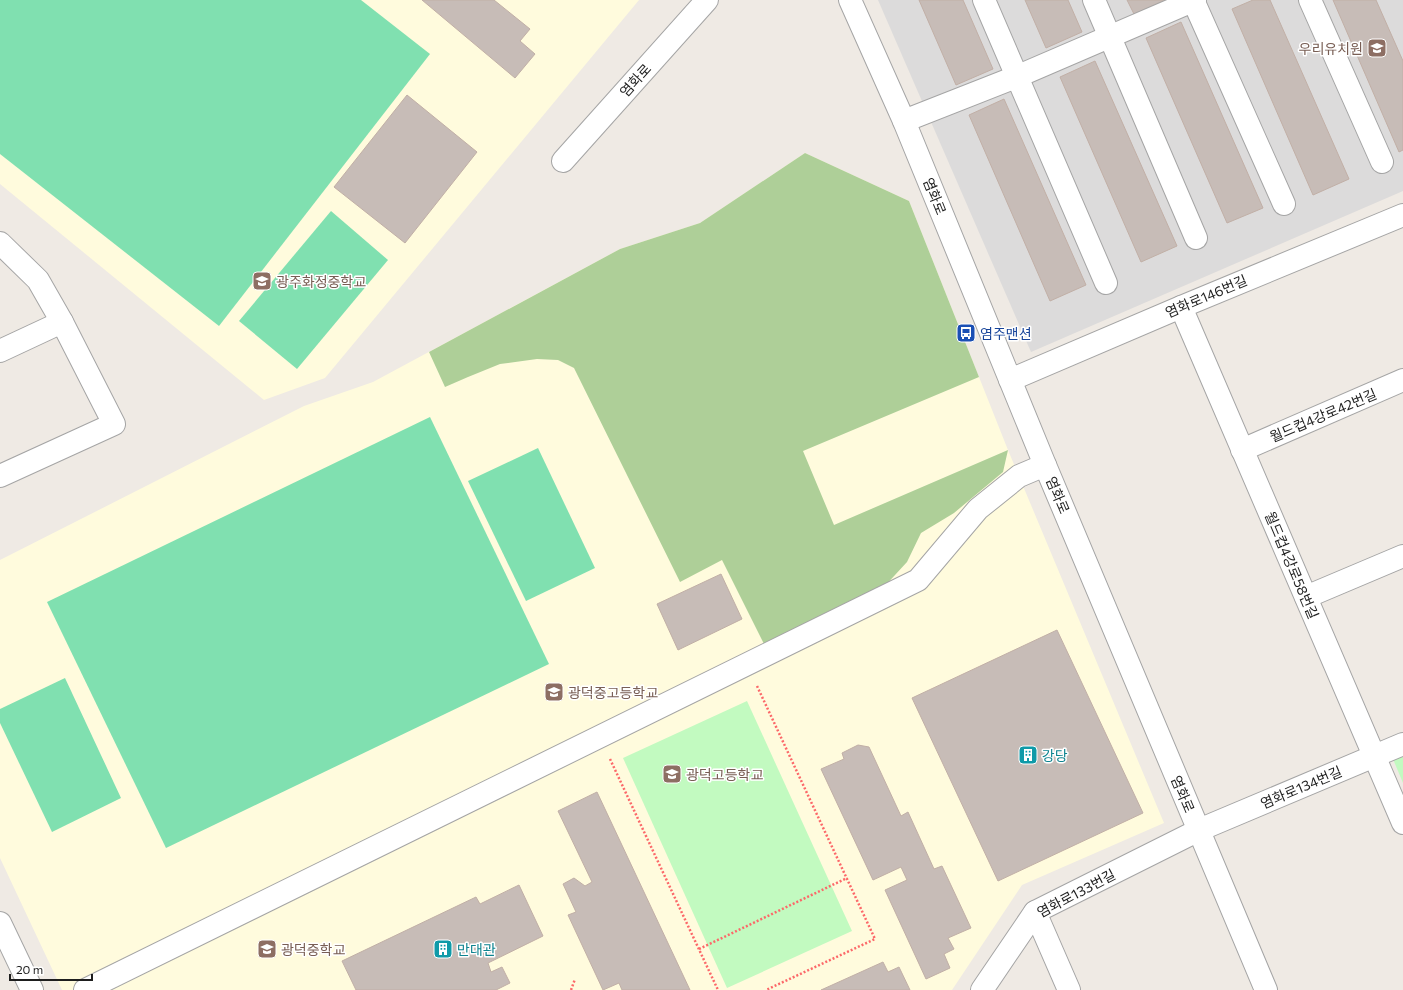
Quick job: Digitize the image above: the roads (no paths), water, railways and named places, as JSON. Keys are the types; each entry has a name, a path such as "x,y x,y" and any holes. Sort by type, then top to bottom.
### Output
{"street":[{"name":"염화로","path":"563,161 707,0"},
{"name":"염화로","path":"850,0 904,121 1045,465 1266,990"},
{"path":"984,0 1106,283"},
{"path":"1094,0 1196,238"},
{"path":"904,121 1016,76 1194,0 1284,204"},
{"path":"1310,0 1382,162"},
{"name":"염화로146번길","path":"1010,380 1403,215"},
{"path":"0,243 38,280 62,322 114,424 0,476"},
{"name":"월드컵4강로58번길","path":"1181,307 1403,823"},
{"path":"0,351 62,322"},
{"name":"월드컵4강로42번길","path":"1242,450 1403,380"},
{"path":"85,990 918,580 978,509 1018,476 1045,465"},
{"path":"1306,597 1403,556"},
{"name":"염화로134번길","path":"1199,830 1403,744"},
{"name":"염화로133번길","path":"982,990 1035,912 1199,830"},
{"path":"1035,912 1069,990"},
{"path":"0,923 32,990"}],"place":[{"name":"우리유치원","path":"1377,48"},
{"name":"광주화정중학교","path":"262,281"},
{"name":"염주맨션","path":"966,333"},
{"name":"광덕중고등학교","path":"554,692"},
{"name":"강당","path":"1028,755"},
{"name":"광덕고등학교","path":"672,774"},
{"name":"광덕중학교","path":"267,949"},
{"name":"만대관","path":"443,949"}]}
